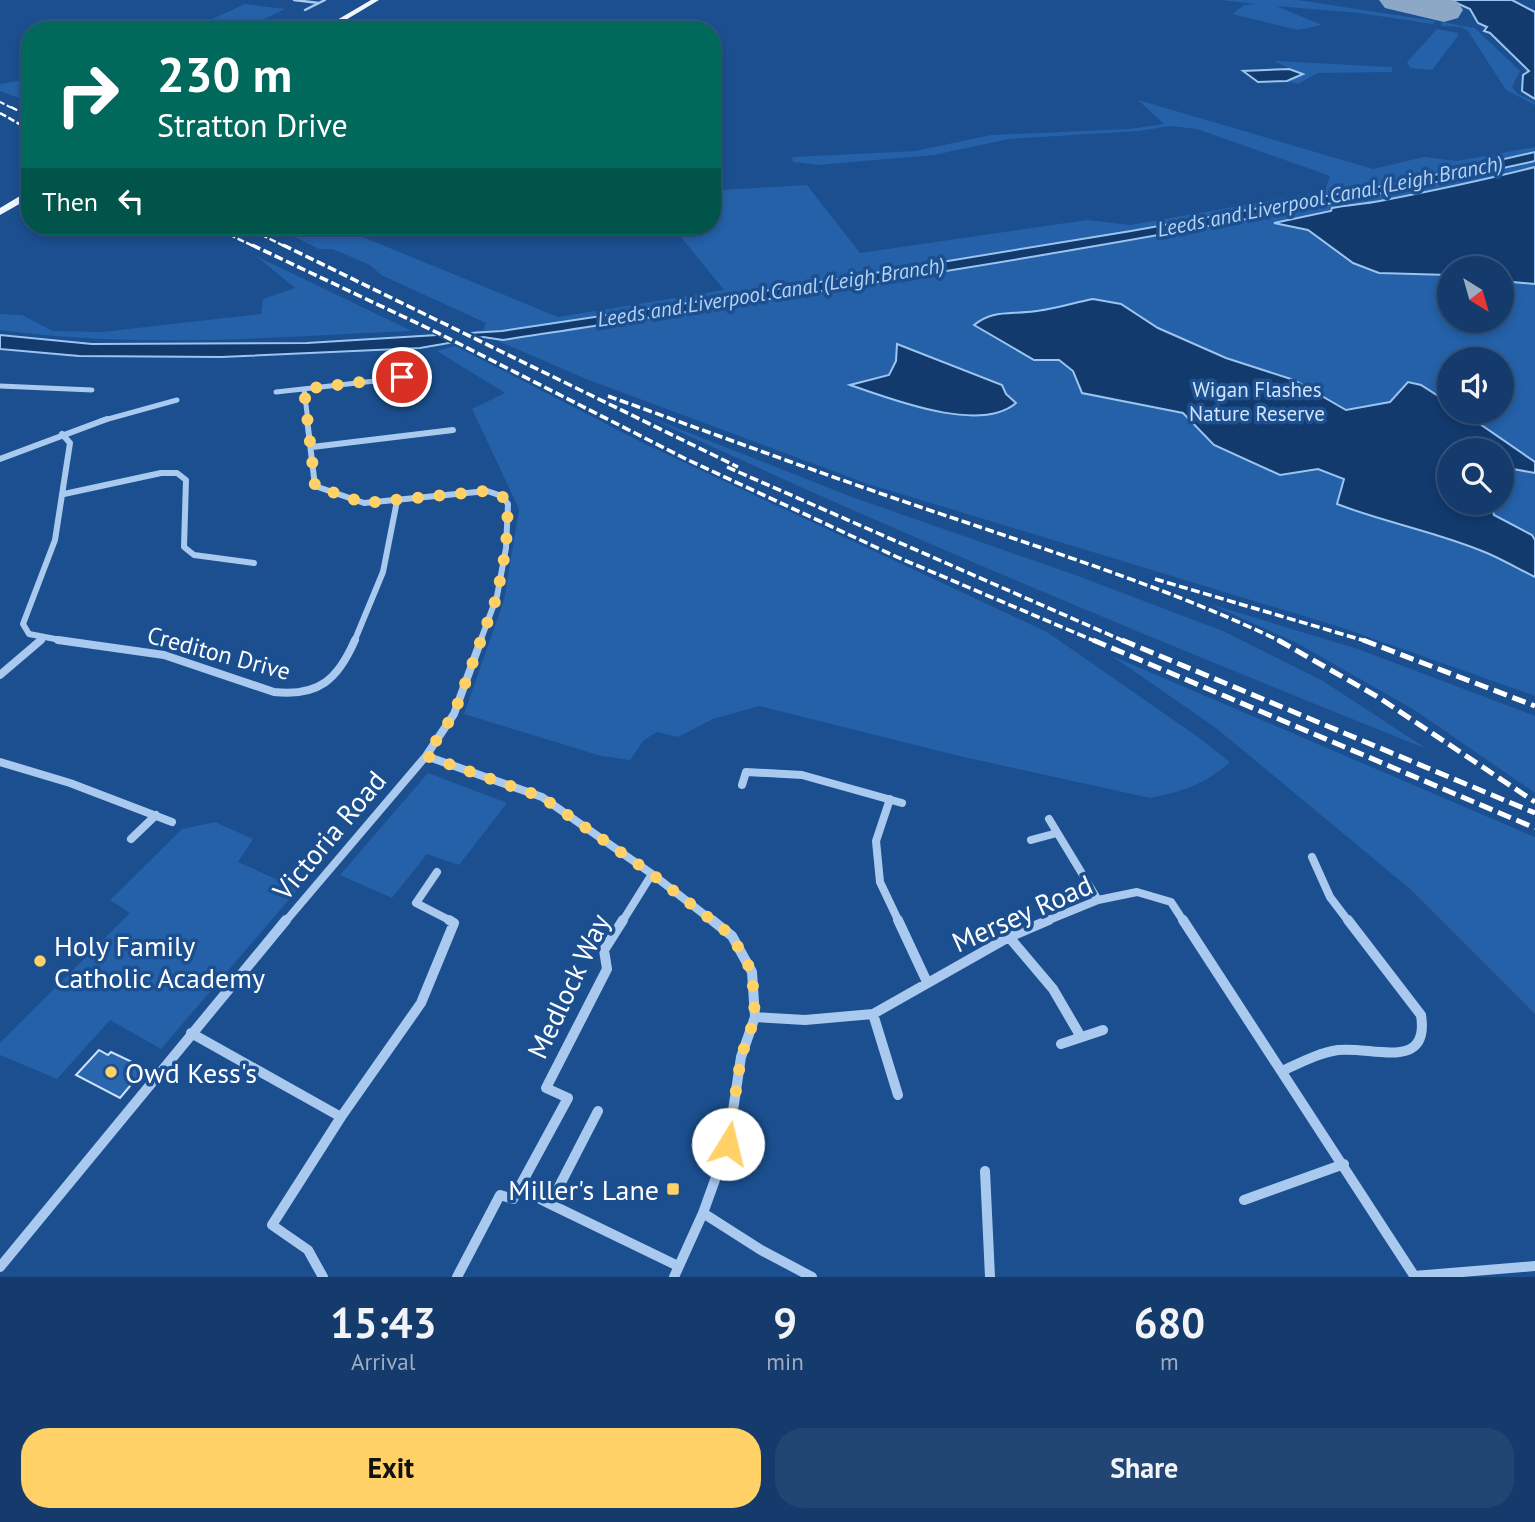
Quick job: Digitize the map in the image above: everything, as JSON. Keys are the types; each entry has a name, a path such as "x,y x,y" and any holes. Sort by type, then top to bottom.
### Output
{"main road":[{"path":"339,21 376,0"},
{"path":"0,212 21,199"}],"street":[{"path":"294,0 319,3"},
{"path":"305,10 325,0"},
{"path":"276,392 402,377"},
{"path":"0,386 92,390"},
{"path":"304,389 315,486 364,503 397,501"},
{"path":"0,459 62,434 155,404 177,400"},
{"path":"312,447 453,430"},
{"path":"43,638 29,634 23,624 55,540 64,494 69,443 62,434"},
{"path":"64,494 161,473 177,473 186,480 184,547 194,555 254,563"},
{"name":"Victoria Road","path":"0,1267 191,1033 426,756 454,714 497,596 506,548 508,505 502,496 486,491 397,501"},
{"name":"Crediton Drive","path":"43,638 164,655 274,692 289,694 310,691 330,681 342,667 380,589 394,532 397,501"},
{"path":"0,675 43,638"},
{"path":"426,756 542,797 652,874 732,936 752,972 755,1017 741,1057 728,1144 703,1213 676,1272 519,1188"},
{"path":"0,762 70,783 172,822"},
{"path":"742,785 746,772 802,775 902,803"},
{"path":"890,799 876,841 880,882 928,982"},
{"path":"131,839 156,815"},
{"path":"1049,818 1098,900"},
{"path":"1031,840 1057,833"},
{"path":"1282,1071 1340,1049 1400,1053 1416,1047 1423,1039 1425,1028 1421,1015 1331,897 1312,856"},
{"path":"323,1277 308,1250 272,1225 341,1117 421,1003 454,923 416,903 437,872"},
{"name":"Medlock Way","path":"457,1277 500,1195 513,1199 568,1098 546,1088 607,969 604,950 652,874"},
{"name":"Mersey Road","path":"755,1017 806,1020 873,1014 1009,937 1098,900 1137,892 1171,902 1344,1164 1414,1276"},
{"path":"1009,937 1053,989 1081,1037"},
{"path":"873,1014 898,1095"},
{"path":"1061,1044 1103,1030"},
{"path":"191,1033 341,1117"},
{"path":"550,1204 598,1111"},
{"path":"1244,1200 1344,1164"},
{"path":"985,1171 990,1277"},
{"path":"703,1213 761,1250 812,1277"},
{"path":"1414,1276 1535,1266"}],"green space":[{"path":"1221,0 1298,0 1435,21 1433,24 1359,13 1276,6 1322,25 1298,30 1232,14 1244,5 1257,4"},
{"path":"245,4 285,9 264,19 273,21 207,21"},
{"path":"1442,22 1475,28 1520,71 1512,87 1518,94 1535,102 1535,105 1506,90 1468,31 1461,27 1441,26"},
{"path":"1437,29 1458,33 1458,36 1432,70 1410,68 1407,62"},
{"path":"1274,61 1392,67 1392,72 1318,73 1298,84 1287,81 1302,74"},
{"path":"21,80 21,99 0,91 0,84"},
{"name":"Wigan Flashes Nature Reserve","path":"1138,100 1373,169 1424,157 1457,161 1535,147 1535,696 1343,628 868,484 586,379 475,331 483,330 486,323 381,275 370,265 332,249 319,249 290,235 358,235 558,317 724,290 679,235 721,235 721,190 807,185 860,253 1087,220 1130,225 1325,191 1330,176 1197,129 1170,126 1139,131 1009,139 934,155 818,165 793,162 792,157 915,151 991,135 1129,129 1164,124"},
{"path":"256,256 412,331 154,340 51,336 0,330 0,314 22,315 53,331 102,332 261,314 263,299 295,288"},
{"path":"455,346 645,444 1047,632 1230,762 1193,786 1150,798 959,756 759,706 713,719 678,737 657,732 644,740 630,760 601,756 464,714 504,600 519,509 472,409 505,393 437,351"},
{"path":"644,415 852,497 1078,576 1223,631 1323,681 1427,749 1033,588"},
{"path":"1210,604 1358,649 1535,716 1535,793 1416,711 1297,643"},
{"path":"1112,656 1535,837 1535,1014 1410,889 1216,728"},
{"path":"428,773 507,803 459,865 427,854 392,898 340,875"},
{"path":"215,822 253,839 238,862 298,889 161,1049 110,1020 57,1079 0,1055 0,1043 130,913 110,900 182,829"}],"water":[{"path":"1450,0 1512,0 1535,12 1535,99 1522,91 1523,75 1529,71 1490,33 1484,31 1487,27 1478,23 1470,9"},
{"path":"1289,69 1303,74 1287,81 1258,82 1243,71"},
{"name":"Leeds and Liverpool Canal (Leigh Branch)","path":"1535,152 1535,161 1150,237 503,340 483,337 420,348 221,357 79,356 0,349 0,335 92,344 307,343 502,331 1131,231 1400,183"},
{"path":"1535,167 1535,284 1514,282 1514,256 1437,256 1437,275 1379,273 1353,263 1308,230 1274,223 1331,211 1332,208 1477,181"},
{"path":"1093,299 1121,304 1158,328 1226,358 1294,380 1346,410 1390,402 1408,382 1421,385 1437,395 1437,424 1480,424 1500,438 1437,438 1437,515 1494,515 1532,535 1535,540 1535,577 1468,546 1337,504 1344,479 1318,469 1280,475 1214,445 1183,413 1082,393 1073,371 1059,360 1034,360 974,325 993,315 1044,310"},
{"path":"897,344 1002,385 1006,394 1016,403 1000,412 958,415 911,405 850,385 889,375 896,361"},
{"path":"1514,448 1535,462 1535,473 1514,469"}],"pier":[{"path":"466,330 492,342 453,345 433,334"}],"building":[{"name":"Owd Kess's","path":"99,1050 108,1055 111,1052 145,1068 120,1098 76,1075"}],"runway":[{"path":"1398,0 1444,10"}],"railway":[{"path":"0,102 14,109"},
{"path":"11,107 21,112"},
{"path":"0,113 21,125"},
{"path":"230,235 255,247"},
{"path":"262,235 286,247"},
{"path":"252,245 438,333 686,459 897,557 1097,642"},
{"path":"283,245 738,467"},
{"path":"608,396 1122,576 1203,607 1279,641"},
{"path":"727,467 1126,642"},
{"path":"1155,579 1366,641"},
{"path":"1093,640 1535,828"},
{"path":"1122,640 1535,813"},
{"path":"1279,641 1378,697 1535,802"},
{"path":"1366,641 1535,706"}],"place":[{"name":"Holy Family Catholic Academy","path":"40,961"},
{"name":"Owd Kess's","path":"111,1072"},
{"name":"Miller's Lane","path":"673,1189"}],"route":[{"path":"402,377 304,389 315,486 364,503 486,491 502,496 508,505 506,548 497,596 454,714 426,756 542,797 652,874 732,936 752,972 755,1017 741,1057 728,1144"}]}
